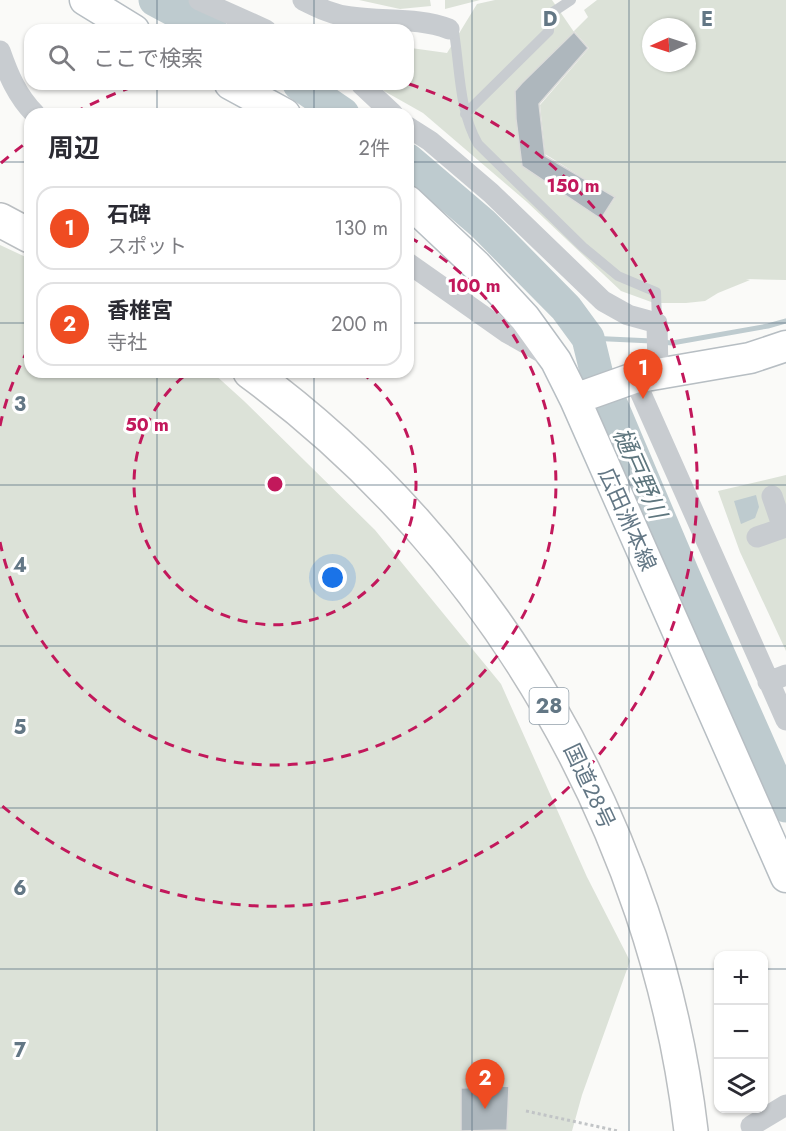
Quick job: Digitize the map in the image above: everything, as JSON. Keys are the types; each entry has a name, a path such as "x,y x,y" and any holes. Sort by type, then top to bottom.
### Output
{"highway":[{"path":"0,220 24,233"},
{"name":"国道28号","path":"258,378 350,454 418,526 475,594 528,669 572,744 612,830 644,917 670,1010 688,1103 691,1131"}],"main road":[{"path":"85,0 124,24"},
{"path":"241,90 274,108"},
{"name":"広田洲本線","path":"414,207 476,265 511,303 536,332 580,398 786,877"},
{"path":"580,398 648,357 750,358 786,346"}],"street":[{"path":"199,0 253,24"},
{"path":"303,0 323,11 351,17 434,22 449,29"},
{"path":"0,51 9,75 23,102 29,108"},
{"path":"367,90 387,108"},
{"path":"414,132 430,141 491,194 603,301 628,315 648,357 777,679 786,720"},
{"path":"414,267 506,332 556,361"},
{"path":"757,537 784,527 772,496"},
{"path":"751,1126 786,1105"}],"lane":[{"path":"465,114 549,31 550,14 571,0"},
{"path":"449,29 454,32 465,114 469,129 478,144 583,247 618,276 656,292 648,357"}],"path":[{"path":"526,1111 618,1131"}],"shaded area":[{"path":"359,0 430,0 431,6 400,9"},
{"path":"445,0 480,0 445,9"},
{"path":"495,0 552,0 574,32 516,91 516,119 522,166 601,219 615,198 545,154 540,105 589,48 574,31 588,17 584,10 597,0 786,0 786,280 746,279 750,280 705,301 686,303 654,303 621,291 527,202 423,113 383,90 414,90 414,48 447,53 477,4"},
{"path":"0,245 24,256 24,378 219,378 375,530 501,684 587,877 630,961 582,1095 572,1131 0,1131"},
{"path":"786,475 786,651 740,552 718,491"},
{"path":"756,495 759,507 755,518 741,524 734,501"}],"building":[{"path":"574,32 588,48 539,104 545,156 615,197 601,219 522,166 515,91"},
{"path":"509,1086 507,1130 461,1131 461,1088"}],"waterway":[{"name":"樋戸野川","path":"155,0 200,24"},
{"name":"樋戸野川","path":"308,90 334,108"},
{"name":"樋戸野川","path":"414,165 483,224 566,308 588,338 597,375 786,806"},
{"path":"661,342 672,343 786,321"},
{"path":"588,338 652,341"}],"place":[{"name":"石碑","path":"643,399"},
{"name":"香椎宮","path":"485,1109"}]}
